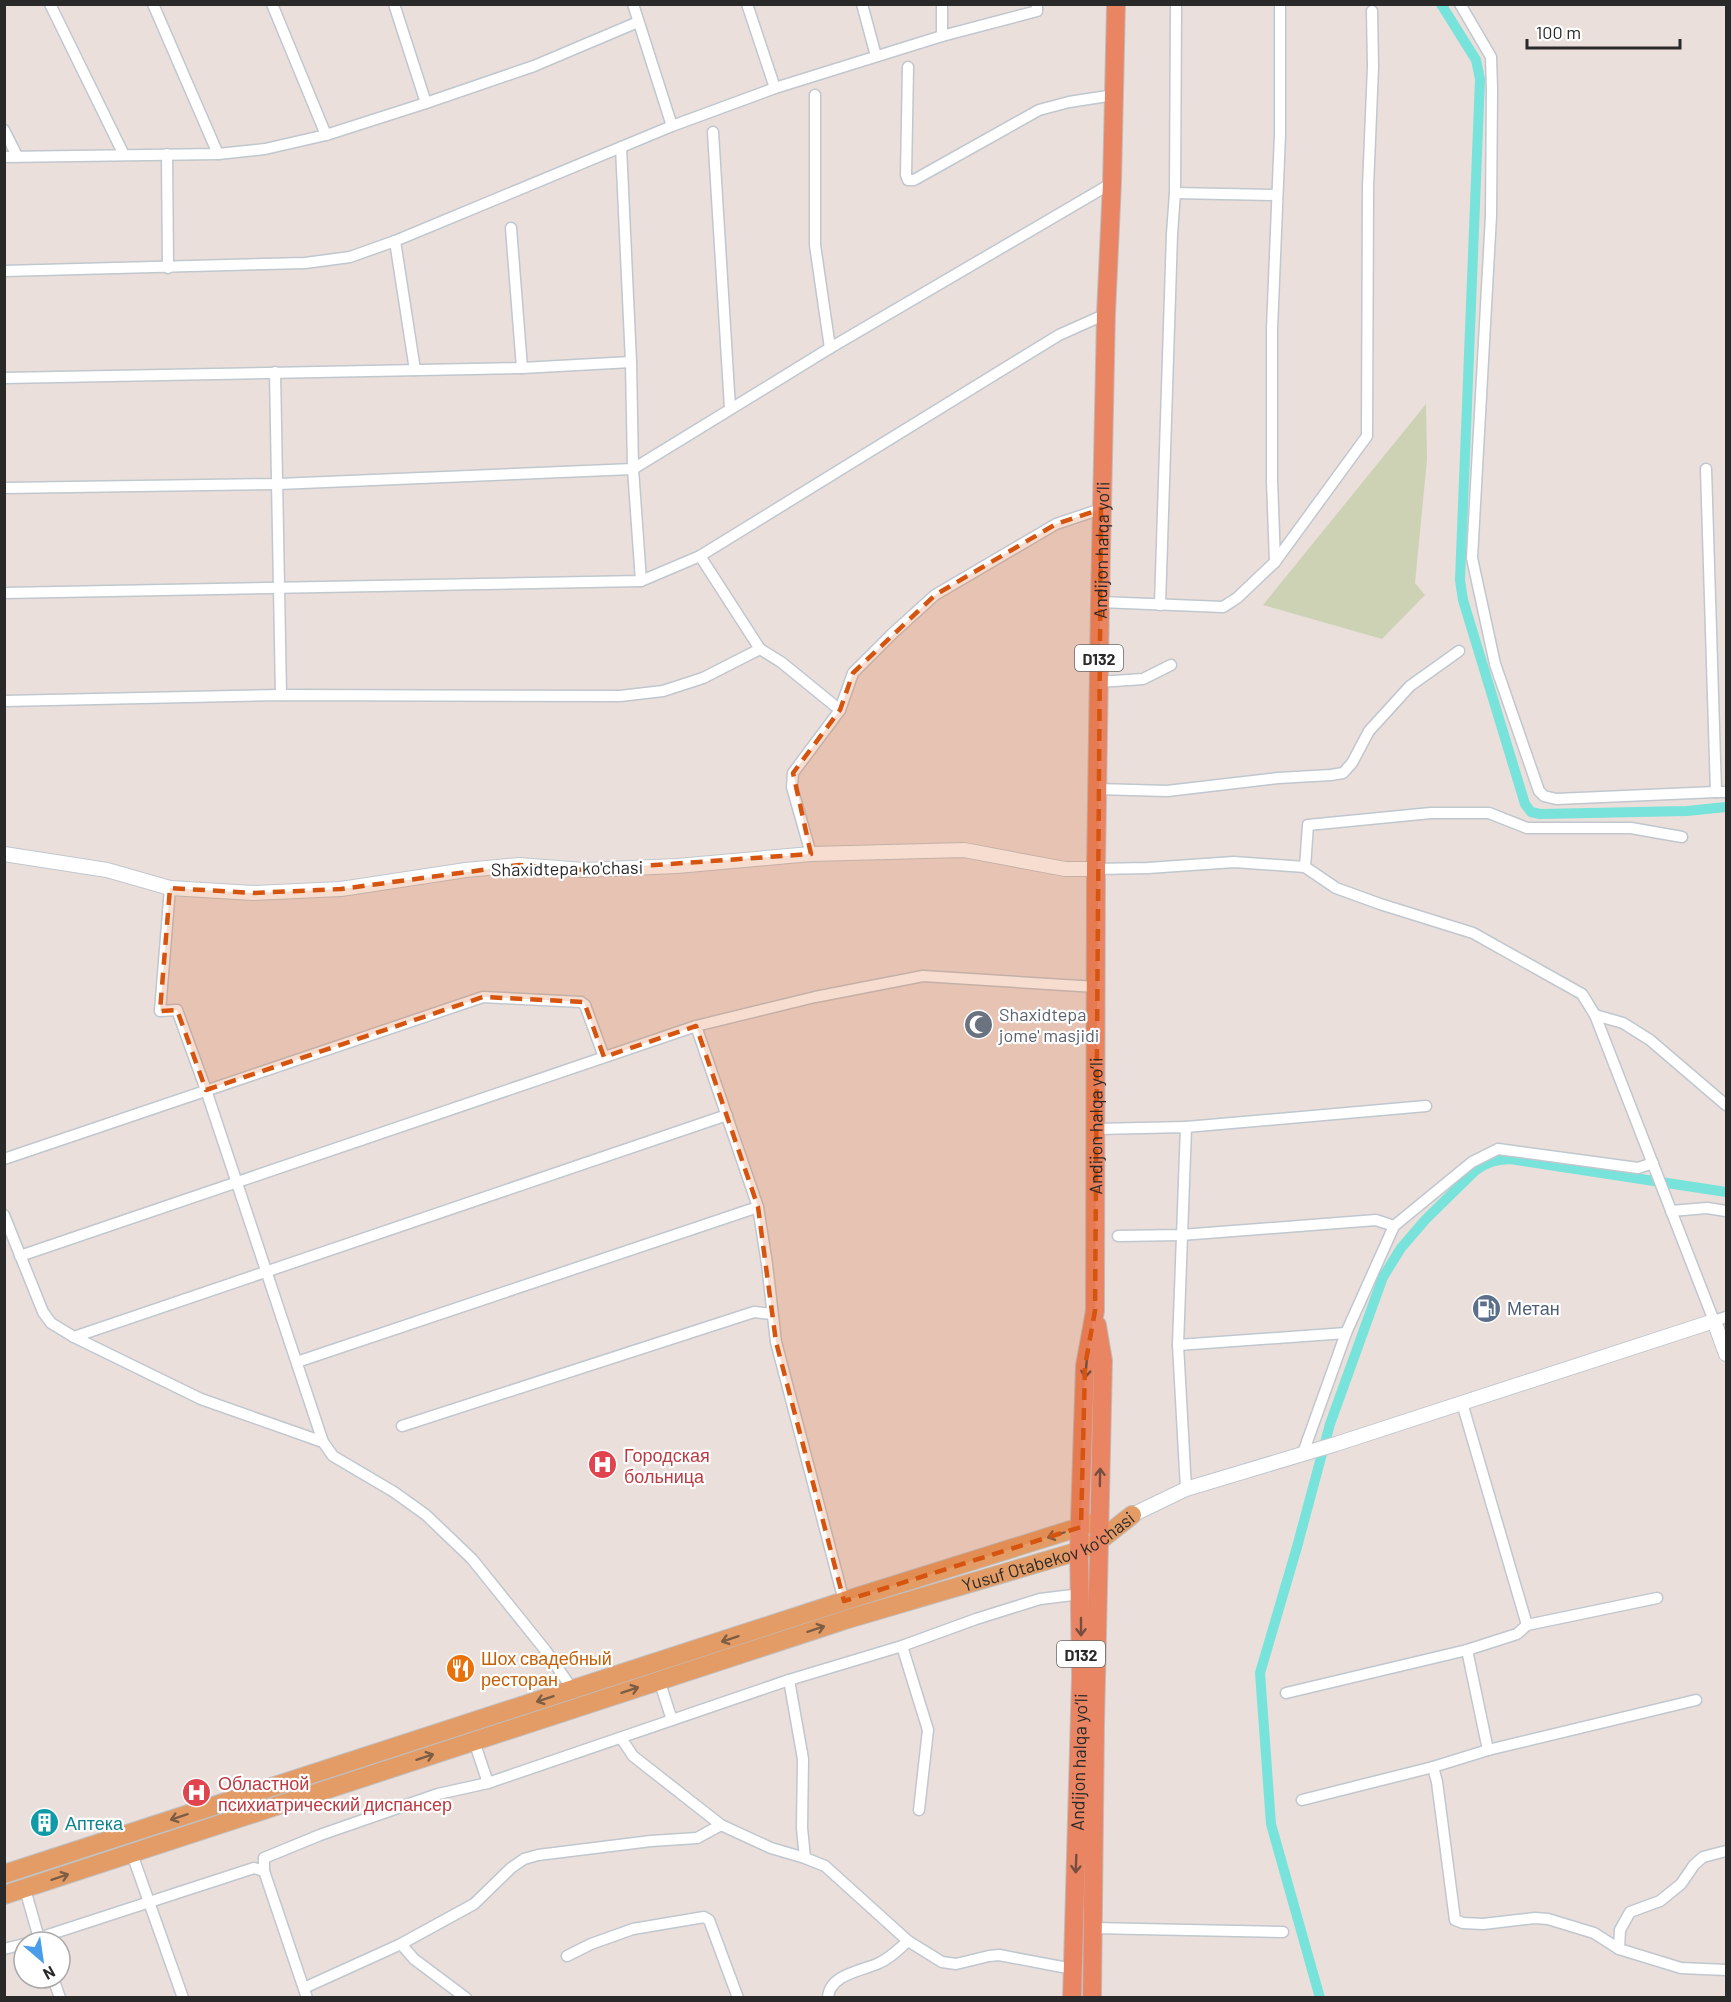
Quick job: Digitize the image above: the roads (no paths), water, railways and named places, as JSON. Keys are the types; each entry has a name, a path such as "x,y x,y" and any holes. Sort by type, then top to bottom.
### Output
{"highway":[{"name":"Andijon halqa yo‘li","path":"1092,1998 1095,1703 1103,1361 1095,1311 1096,869 1101,509 1116,4"},
{"name":"Andijon halqa yo‘li","path":"1072,1998 1081,1594 1079,1551 1085,1366 1095,1311"}],"main road":[{"name":"Yusuf Otabekov ko'chasi","path":"4,1874 844,1601 1100,1520 1132,1515"},
{"name":"Yusuf Otabekov ko'chasi","path":"4,1895 848,1619 1079,1551 1099,1541 1132,1515"}],"street":[{"path":"50,4 124,155"},
{"path":"153,4 218,154"},
{"path":"272,4 326,135"},
{"path":"394,4 426,103"},
{"path":"633,4 672,126"},
{"path":"747,4 775,88"},
{"path":"862,4 876,56"},
{"path":"942,4 942,36"},
{"path":"4,271 305,263 350,257 395,241 672,126 775,88 942,36 1037,11 1037,4"},
{"path":"1160,605 1175,194 1176,4"},
{"path":"1275,562 1272,480 1272,328 1280,134 1280,4"},
{"path":"1460,4 1491,57 1491,216 1472,558 1495,664 1539,791 1544,796 1556,799 1721,792 1706,469"},
{"path":"1100,602 1222,607 1237,598 1275,562 1367,436 1368,187 1373,67 1372,11"},
{"path":"4,157 218,154 266,149 326,135 426,103 534,66 638,22"},
{"path":"908,67 906,175 908,180 914,180 1039,110 1069,102 1114,95"},
{"path":"815,95 815,245 830,348"},
{"path":"4,130 17,156"},
{"path":"713,132 730,408"},
{"path":"621,147 631,363 633,469 641,581"},
{"path":"167,154 168,268"},
{"path":"4,488 278,484 633,469 830,348 1112,183"},
{"path":"1175,194 1277,195"},
{"path":"511,228 522,368"},
{"path":"395,241 415,370"},
{"path":"4,593 641,581 700,556 1059,335 1106,314"},
{"path":"4,378 522,368 631,363"},
{"path":"275,372 280,695"},
{"path":"811,854 792,787 793,773 840,710 853,673 935,595 1056,524 1101,509"},
{"path":"700,556 760,649 781,662 840,710"},
{"path":"4,701 280,695 620,696 663,691 703,678 760,649"},
{"path":"1097,789 1167,791 1343,773 1352,763 1369,731 1410,686 1459,651"},
{"path":"1099,682 1143,679 1171,665"},
{"path":"1305,867 1308,825 1431,813 1489,813 1527,828 1631,828 1682,837"},
{"name":"Shaxidtepa ko'chasi","path":"4,854 107,870 170,888 253,892 341,889 466,870 519,865 584,870 677,866 811,854 964,850 1065,869 1096,869"},
{"path":"1096,869 1234,862 1305,867 1336,888 1473,933 1582,994 1595,1014 1669,1206 1720,1319 1726,1354"},
{"path":"170,888 160,1011 177,1010 237,1181 323,1442 333,1455 394,1492 426,1515 472,1559 546,1651 573,1690"},
{"path":"20,1256 696,1026 814,997 923,976 1096,987"},
{"path":"4,1159 483,997 581,1002 585,1005 604,1058"},
{"path":"1595,1014 1623,1023 1650,1040 1726,1105"},
{"path":"696,1026 758,1207 776,1342 844,1601"},
{"path":"1096,1129 1186,1127 1426,1106"},
{"path":"74,1337 727,1115"},
{"path":"1186,1127 1178,1345 1186,1489"},
{"path":"1307,1452 1346,1334 1394,1226 1472,1162 1498,1149 1638,1168 1655,1167"},
{"path":"1669,1206 1726,1211"},
{"path":"297,1362 758,1207"},
{"path":"4,1215 46,1318 74,1337 201,1399 323,1442"},
{"path":"1118,1236 1181,1235 1376,1220 1394,1226"},
{"path":"402,1426 754,1312 772,1314"},
{"path":"1132,1515 1186,1489 1336,1444 1720,1319"},
{"path":"1178,1345 1346,1334"},
{"path":"1462,1403 1527,1625"},
{"path":"721,1825 697,1838 628,1844 538,1855 524,1859 511,1868 474,1904 306,1993 264,1871 264,1858 275,1852 438,1794 488,1783 789,1680 902,1646 1040,1599 1081,1594"},
{"path":"1286,1693 1467,1650 1516,1634 1527,1625 1657,1598"},
{"path":"902,1646 928,1730 919,1810"},
{"path":"1467,1650 1488,1750"},
{"path":"659,1680 672,1720"},
{"path":"789,1680 803,1759 802,1828 805,1858"},
{"path":"1302,1800 1478,1755 1488,1750 1696,1701"},
{"path":"621,1738 633,1756 721,1825 771,1848 825,1866 908,1941 950,1965 999,1955 1073,1969"},
{"path":"474,1741 488,1783"},
{"path":"1433,1767 1437,1782 1455,1920 1463,1923 1483,1924 1535,1918 1548,1919 1594,1933 1619,1949 1681,1968 1726,1970"},
{"path":"1619,1949 1620,1930 1630,1912 1660,1901 1681,1884 1703,1857 1726,1851"},
{"path":"132,1854 183,1998"},
{"path":"63,1930 254,1868 264,1871"},
{"path":"24,1889 35,1930"},
{"path":"567,1956 591,1944 633,1929 704,1917 709,1920 738,1998"},
{"path":"1092,1928 1283,1932"},
{"path":"828,1998 831,1988 839,1980 850,1973 878,1964 908,1941"},
{"path":"401,1944 414,1959 466,1998"}],"waterway":[{"path":"1441,4 1476,60 1480,79 1460,580 1463,600 1525,804 1531,812 1540,814 1687,811 1726,807"},
{"path":"1320,1998 1271,1824 1260,1673 1330,1424 1383,1277 1401,1248 1426,1219 1475,1171 1483,1165 1496,1161 1510,1159 1726,1192"}],"place":[{"name":"Shaxidtepa jome' masjidi","path":"978,1024"},
{"name":"Метан","path":"1486,1308"},
{"name":"Городская больница","path":"603,1465"},
{"name":"Шох свадебный ресторан","path":"460,1668"},
{"name":"Областной психиатрический диспансер","path":"197,1793"},
{"name":"Аптека","path":"44,1823"}]}
